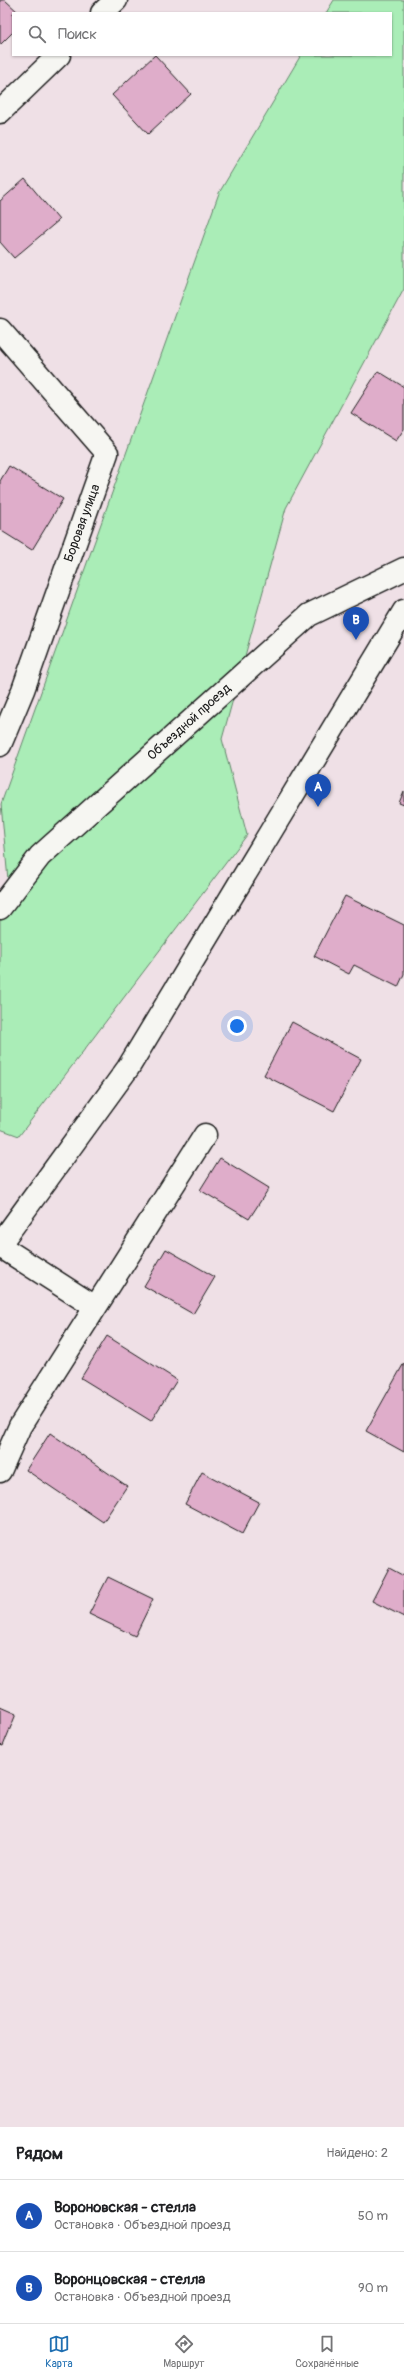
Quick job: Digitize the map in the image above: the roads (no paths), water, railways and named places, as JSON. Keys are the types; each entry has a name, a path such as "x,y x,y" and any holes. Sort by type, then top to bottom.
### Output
{"street":[{"path":"103,12 116,0"},
{"path":"0,112 58,56"},
{"name":"Боровая улица","path":"0,330 107,453 23,690 0,746"},
{"name":"Объездной проезд","path":"0,908 40,856 309,615 404,569"},
{"path":"95,1307 0,1245 128,1068 404,611"},
{"path":"0,1471 20,1426 205,1135"}],"place":[{"name":"Воронцовская - стелла","path":"356,640"},
{"name":"Вороновская - стелла","path":"318,807"}]}
